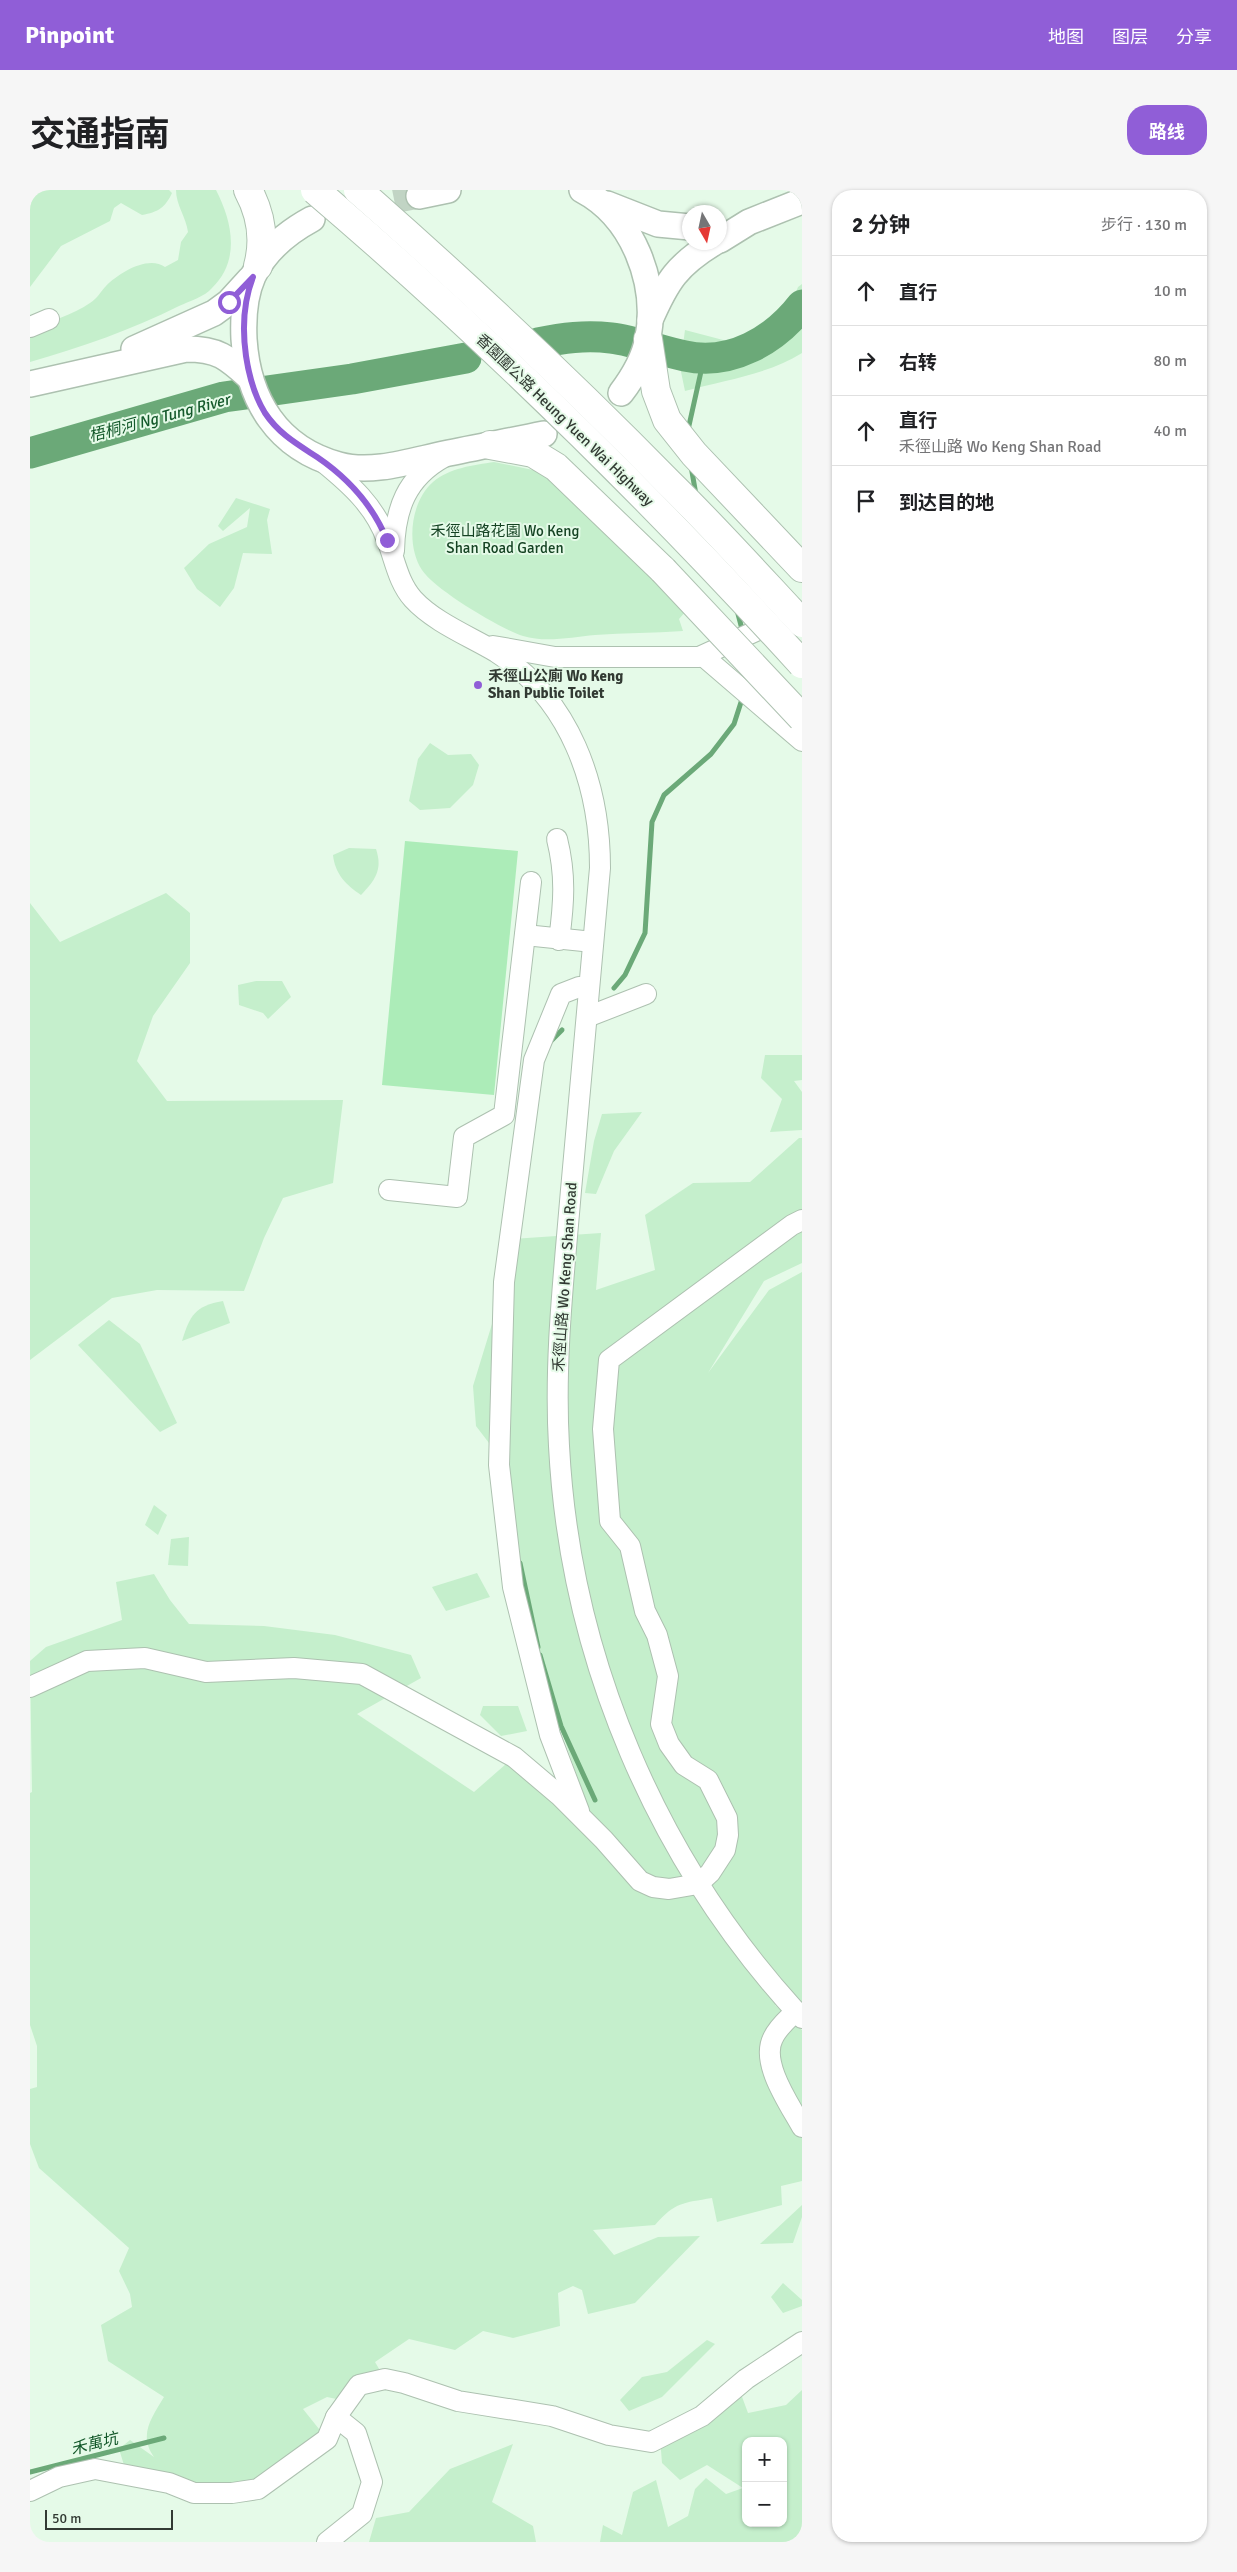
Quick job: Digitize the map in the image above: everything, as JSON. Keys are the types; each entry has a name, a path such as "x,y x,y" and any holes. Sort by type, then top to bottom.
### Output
{"highway":[{"path":"248,190 258,212 262,236 255,272"},
{"name":"香園圍公路 Heung Yuen Wai Highway","path":"315,190 419,280 551,403 650,501 802,664"},
{"name":"香園圍公路 Heung Yuen Wai Highway","path":"358,190 445,266 577,391 671,484 802,623"},
{"path":"651,316 636,380 661,407 681,438 802,568"},
{"path":"490,445 533,454 556,467 663,570 802,718"}],"main road":[{"path":"419,196 448,190"},
{"path":"591,195 645,220 682,227"},
{"path":"591,195 618,219 632,239 642,268 651,316"},
{"path":"727,236 749,222 802,201"},
{"path":"76,374 200,321 229,302 289,234 312,219"},
{"path":"727,224 749,222"},
{"path":"651,316 682,265 702,250"},
{"path":"255,272 235,352 250,378 266,414 287,438 310,453 338,465 363,468 384,466 544,434"},
{"path":"30,384 186,349 235,352"}],"street":[{"path":"30,327 49,319"},
{"name":"禾徑山路 Wo Keng Shan Road","path":"394,560 397,514 406,493 424,471 452,452"},
{"name":"禾徑山路 Wo Keng Shan Road","path":"310,453 343,478 368,505 380,522 407,591 414,600 498,654 533,684 558,714 580,753 592,791 599,828 600,868 558,1360 558,1444 566,1526 584,1617 613,1711 647,1792 698,1884 756,1963 799,2015"},
{"path":"472,639 520,653 555,658 703,656 802,610"},
{"path":"703,656 802,741"},
{"path":"557,839 563,863 565,908 559,940"},
{"path":"389,1190 457,1197 464,1137 504,1115 531,882"},
{"path":"525,936 593,942"},
{"path":"581,1817 550,1735 513,1587 499,1465 504,1282 534,1060 561,994 579,987 589,987"},
{"path":"587,1017 646,994"},
{"path":"30,1687 87,1661 145,1658 206,1672 294,1668 362,1674 514,1757 581,1817 640,1881 662,1889 676,1889 698,1884 710,1873 725,1850 728,1835 727,1818 708,1780 684,1765 669,1744 661,1724 668,1676 657,1635 645,1611 630,1546 610,1521 603,1429 609,1360 792,1225 802,1220"},
{"path":"799,2015 777,2031 769,2051 775,2076 802,2127"},
{"path":"30,2491 59,2477 95,2469 169,2483 194,2493 232,2493 258,2489 327,2439 336,2417 359,2385 385,2379 404,2383 458,2401 552,2416 609,2435 652,2442 702,2416 746,2379 802,2342"},
{"path":"326,2542 362,2514 372,2482 356,2433 336,2417"}],"green space":[{"path":"30,190 169,190 172,193 167,202 160,208 142,215 121,203 114,208 110,221 61,246 30,287"},
{"path":"176,190 216,190 222,202 229,227 230,253 221,277 212,288 205,294 143,323 87,344 30,362 30,330 83,307 95,299 118,276 134,267 150,263 165,267 178,260 181,242 188,232"},
{"path":"802,284 802,353 760,372 685,391 680,367 685,330 727,341 746,335 786,318 798,287"},
{"name":"禾徑山路花園 Wo Keng Shan Road Garden","path":"494,462 538,471 559,484 686,611 679,619 683,631 595,635 559,639 532,638 513,632 485,617 440,588 422,570 414,549 412,537 413,524 419,501 433,482 446,473 478,464"},
{"path":"236,498 270,509 267,520 272,554 243,553 234,588 220,607 197,589 184,568 209,544 247,527 250,508 223,531 218,526"},
{"path":"430,743 448,755 471,754 479,765 473,785 450,808 420,810 409,801 418,759"},
{"path":"349,848 376,849 378,856 378,869 374,879 361,895 342,878 334,862 333,855"},
{"path":"166,893 190,913 190,963 153,1016 137,1061 167,1101 343,1100 333,1183 283,1198 264,1238 244,1291 157,1290 112,1298 30,1360 30,903 60,942"},
{"path":"256,981 282,981 291,997 268,1019 263,1013 239,1005 238,985"},
{"path":"765,1055 802,1055 802,1080 794,1081 802,1092 802,1130 770,1132 782,1099 761,1078"},
{"path":"642,1112 614,1151 596,1194 585,1193 594,1141 602,1114"},
{"path":"799,1138 802,1138 802,1263 764,1281 708,1373 769,1290 802,1272 802,2005 775,2005 802,2030 802,2181 781,2186 782,2205 717,2222 712,2198 680,2205 668,2212 655,2225 593,2230 614,2255 658,2237 700,2236 635,2303 588,2314 582,2290 573,2286 558,2293 560,2326 513,2338 483,2331 455,2350 409,2339 375,2362 385,2379 346,2401 327,2397 303,2409 327,2439 251,2490 194,2493 124,2465 119,2449 130,2440 154,2457 149,2449 147,2434 151,2419 164,2397 108,2361 101,2325 132,2307 130,2294 119,2271 129,2248 39,2168 30,2144 30,2089 37,2087 37,2046 30,2025 30,1793 32,1792 30,1661 46,1647 122,1620 116,1582 154,1574 170,1600 189,1624 264,1626 335,1635 411,1655 421,1678 357,1714 474,1792 514,1757 559,1795 580,1785 526,1627 505,1464 476,1426 473,1386 492,1324 508,1283 512,1239 601,1233 596,1290 655,1270 645,1215 693,1183 750,1182"},
{"path":"223,1301 230,1323 182,1341 188,1324 195,1313 206,1306"},
{"path":"109,1320 140,1344 177,1423 160,1432 78,1345"},
{"path":"154,1505 167,1515 158,1535 145,1525"},
{"path":"189,1537 188,1566 168,1565 171,1539"},
{"path":"477,1573 490,1597 446,1611 432,1587"},
{"path":"483,1706 518,1706 527,1731 501,1736 480,1715"},
{"path":"802,2205 802,2217 793,2243 760,2244"},
{"path":"783,2283 802,2300 802,2306 783,2313 771,2297"},
{"path":"707,2340 715,2344 662,2397 629,2411 620,2400 642,2377 667,2372"},
{"path":"738,2386 748,2413 786,2405 802,2390 802,2542 600,2542 603,2525 622,2535 633,2492 656,2480 668,2527 688,2516 695,2489 706,2478 726,2494 742,2488 742,2527 787,2527 787,2437 742,2437 742,2487 707,2465 680,2480 662,2463 660,2438"},
{"path":"513,2444 492,2502 533,2526 536,2542 369,2542 376,2518 409,2512 450,2469"}],"building":[{"path":"405,841 518,851 494,1095 382,1085"}],"waterway":[{"name":"梧桐河 Ng Tung River","path":"538,343 574,338 601,337 630,341 685,356 719,357 751,347 765,339 791,318 802,305"},
{"name":"梧桐河 Ng Tung River","path":"30,453 224,397 352,379 466,358"},
{"path":"688,430 704,358"},
{"path":"691,466 696,495"},
{"path":"737,610 743,633"},
{"path":"614,988 625,975 645,933 652,822 664,795 711,754 734,724 743,696"},
{"path":"549,1043 562,1030"},
{"path":"520,1563 538,1647"},
{"path":"540,1655 561,1726 595,1800"},
{"name":"禾萬坑","path":"30,2472 164,2438"}],"tunnel":[{"path":"358,208 419,196"}],"place":[{"name":"禾徑山公廁 Wo Keng Shan Public Toilet","path":"478,685"}],"route":[{"path":"229,302 253,277 247,292 243,328 250,378 258,401 276,427 287,438 303,450 317,457 357,492 380,522 387,540"}]}
